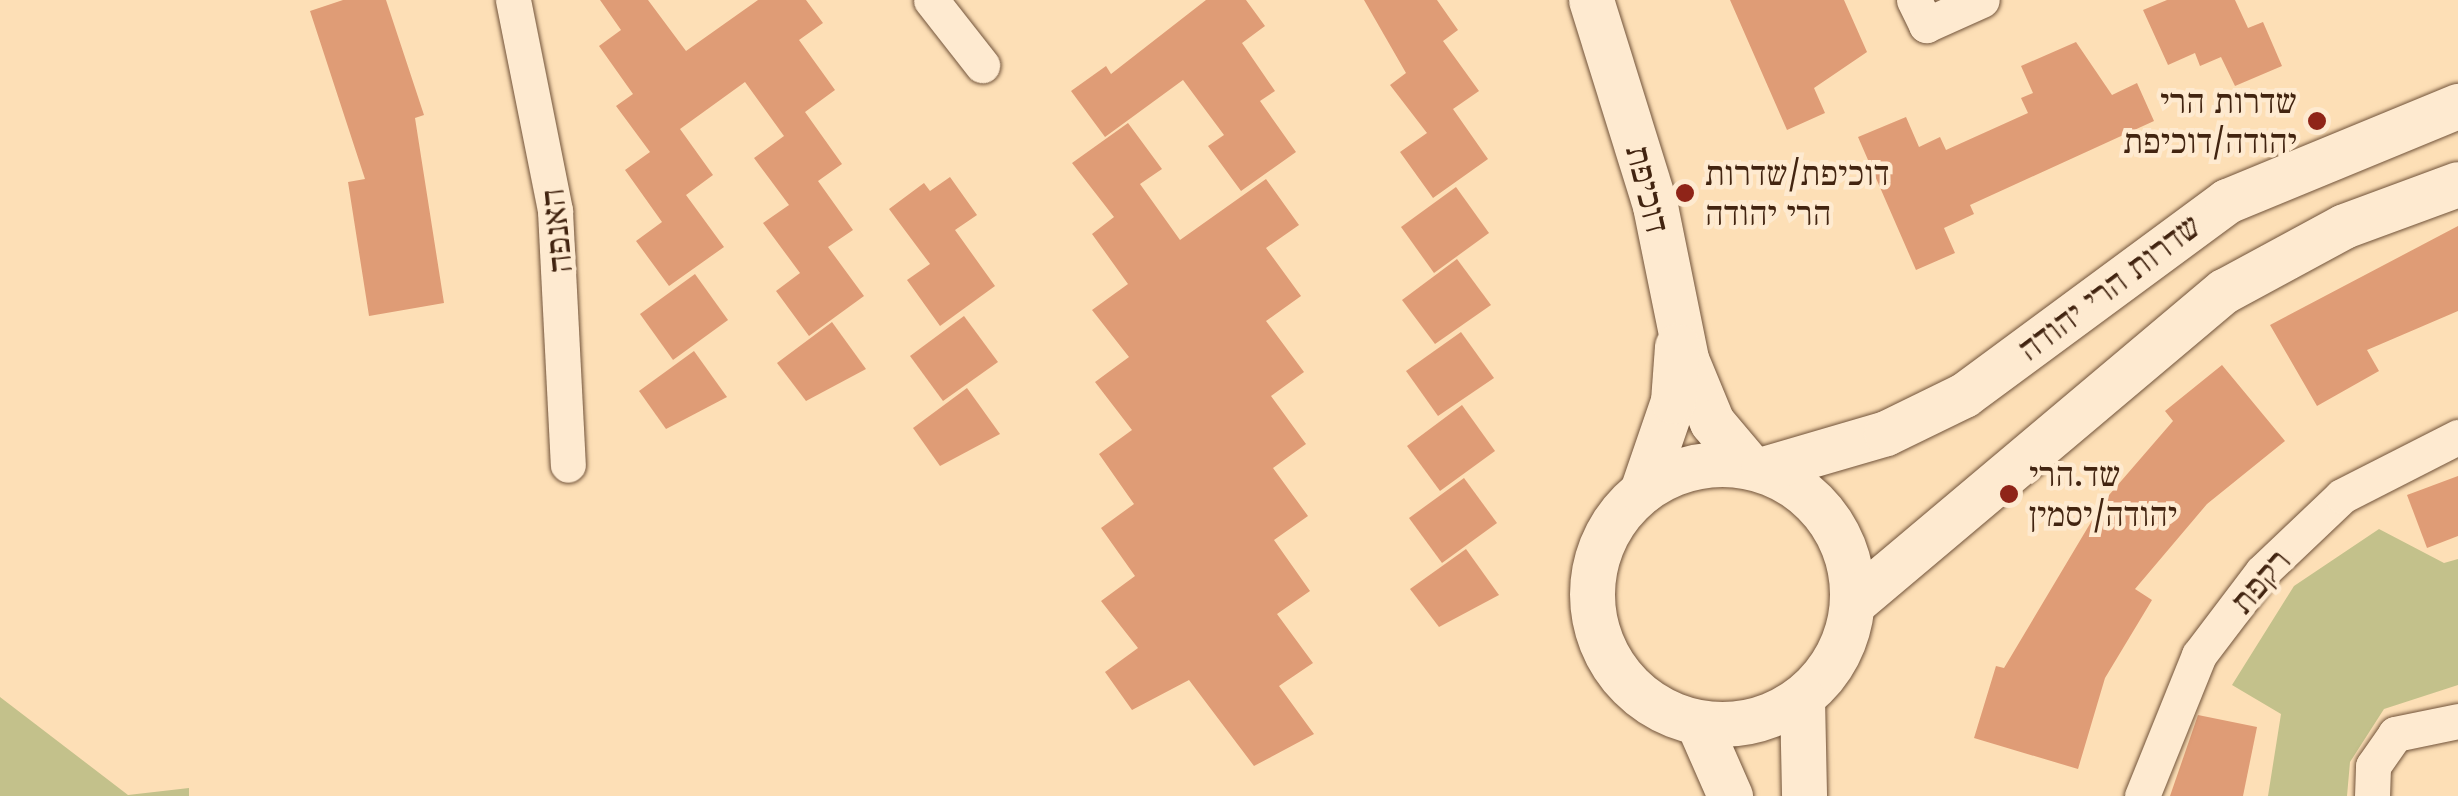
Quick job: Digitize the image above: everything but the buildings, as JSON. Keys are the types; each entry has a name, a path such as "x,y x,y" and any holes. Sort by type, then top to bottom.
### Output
{"street":[{"name":"האנפה","path":"513,0 555,211 568,465"},
{"path":"931,0 982,65"},
{"name":"דוכיפת","path":"1591,0 1655,206 1677,324 1712,422 1756,468"},
{"path":"1914,0 1926,25 1982,0"},
{"name":"שדרות הרי יהודה","path":"1756,468 1886,433 1964,395 2227,201 2458,106"},
{"name":"שדרות הרי יהודה","path":"1853,603 2224,291 2344,226 2458,184"},
{"name":"דוכיפת","path":"1642,490 1673,401 1677,324"},
{"name":"רקפת","path":"2142,796 2199,656 2262,572 2342,496 2458,436"},
{"path":"1712,464 1756,468 1802,489 1832,520 1850,560 1853,603 1846,639 1802,698 1734,725 1698,723 1657,708 1624,681 1591,603 1613,522 1642,490 1712,464"},
{"path":"1802,698 1804,796"},
{"path":"2372,796 2373,766 2395,734 2458,722"},
{"path":"1698,723 1730,796"}],"shaded area":[{"path":"2379,529 2444,563 2458,559 2458,685 2384,709 2350,762 2347,796 2268,796 2281,714 2232,685 2294,586"},
{"path":"0,697 128,795 189,788 189,796 0,796"}],"place":[{"name":"שדרות הרי יהודה/דוכיפת","path":"2317,121"},
{"name":"דוכיפת/שדרות הרי יהודה","path":"1685,193"},
{"name":"שד.הרי יהודה/יסמין","path":"2009,494"}]}
